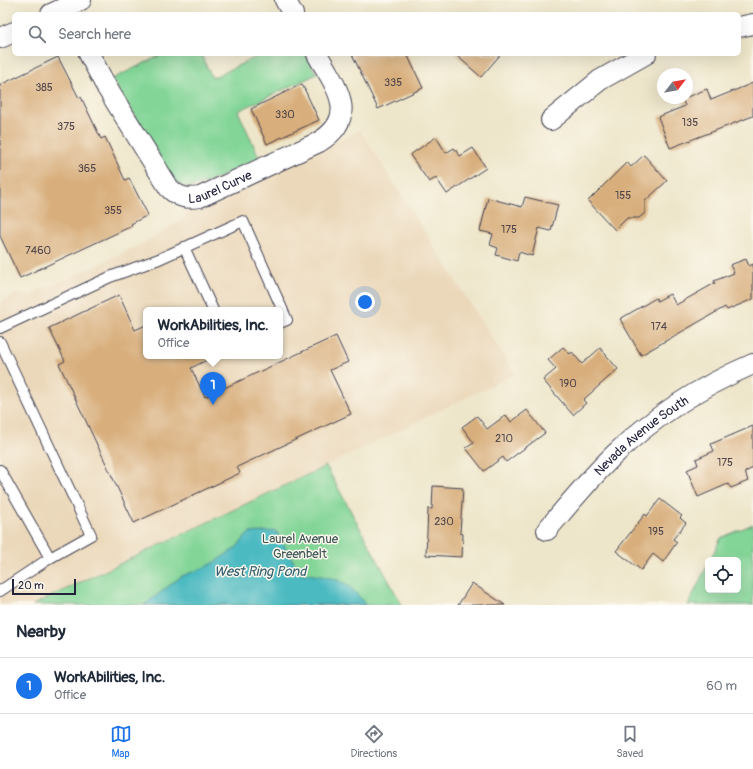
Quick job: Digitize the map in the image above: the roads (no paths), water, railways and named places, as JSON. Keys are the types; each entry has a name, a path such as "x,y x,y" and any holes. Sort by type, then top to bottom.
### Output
{"street":[{"path":"284,0 292,12"},
{"path":"741,27 753,24"},
{"path":"0,38 12,33"},
{"name":"Laurel Curve","path":"90,56 107,88 163,180 176,195 188,198 200,197 320,142 336,129 342,114 339,93 317,56"},
{"path":"551,120 600,80 642,56"},
{"name":"Nevada Avenue South","path":"546,530 592,477 640,431 693,394 753,364"}],"lane":[{"path":"0,328 110,277 159,259 242,221 281,307"},
{"path":"184,247 212,307"},
{"path":"283,311 287,320 283,322"},
{"path":"0,342 91,535 50,558 0,590"},
{"path":"0,470 50,558"}],"water":[{"name":"West Ring Pond","path":"276,531 300,573 329,578 345,583 352,588 365,605 144,605 182,576 208,566 236,548 249,533"}],"place":[{"name":"WorkAbilities, Inc.","path":"213,405"}],"park label":[{"name":"Laurel Avenue Greenbelt","path":"300,546"}]}
